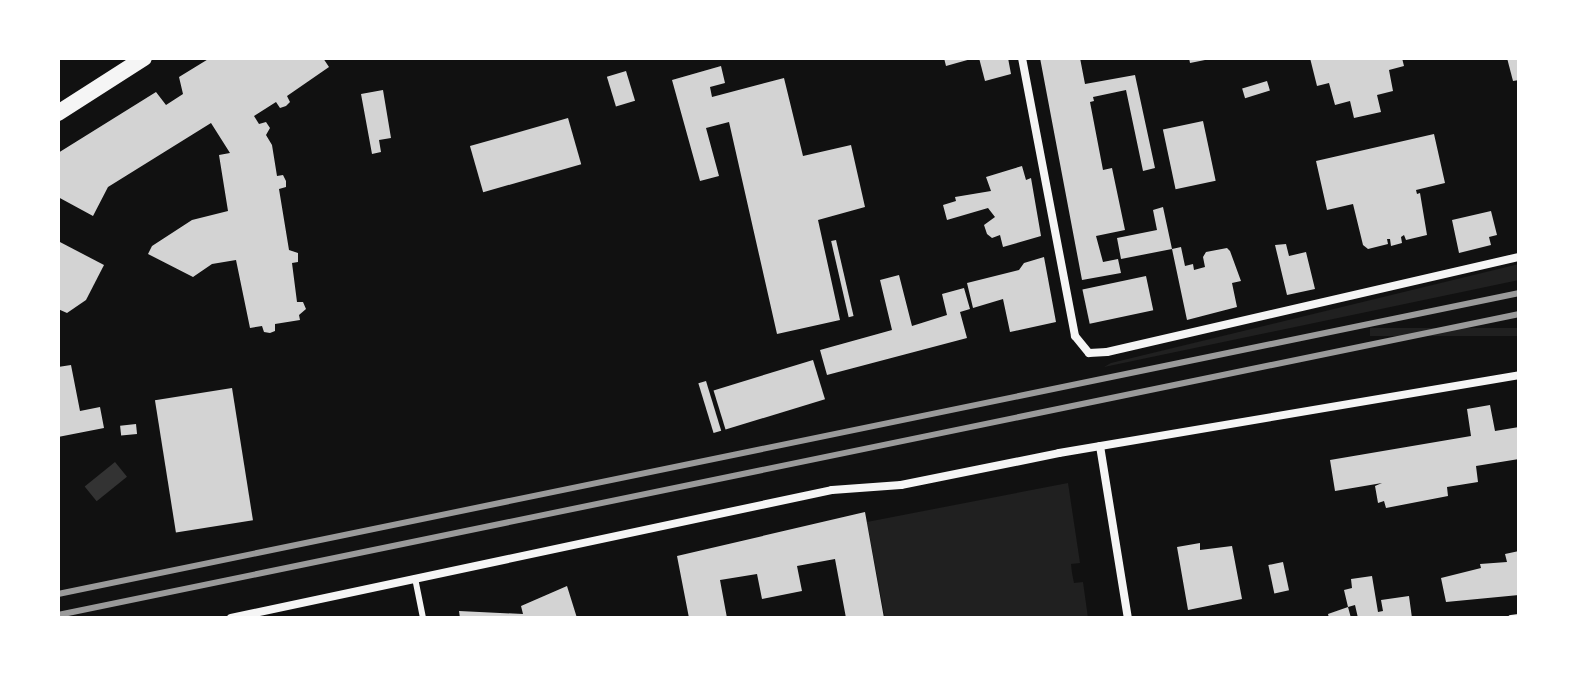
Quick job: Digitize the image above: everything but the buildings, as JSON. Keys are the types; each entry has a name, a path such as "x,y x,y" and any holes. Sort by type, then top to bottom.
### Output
{"main road":[{"path":"58,113 144,58"}],"street":[{"path":"1022,58 1075,336 1084,350 1107,352 1519,257"},
{"path":"231,618 832,490 901,485 1100,446 1519,375"},
{"path":"1100,446 1128,618"}],"lane":[{"path":"415,578 423,618"},
{"path":"283,606 285,618"},
{"path":"1511,618 1519,617"}],"shaded area":[{"path":"1519,264 1519,280 1104,367 1111,363"},
{"path":"1370,328 1519,328 1519,336 1370,336"},
{"path":"115,462 127,477 97,501 85,487"},
{"path":"1068,483 1080,563 1071,564 1072,573 1074,583 1083,582 1088,618 885,618 867,522"}],"railway":[{"path":"58,594 1519,293"},
{"path":"58,615 1519,314"}]}
